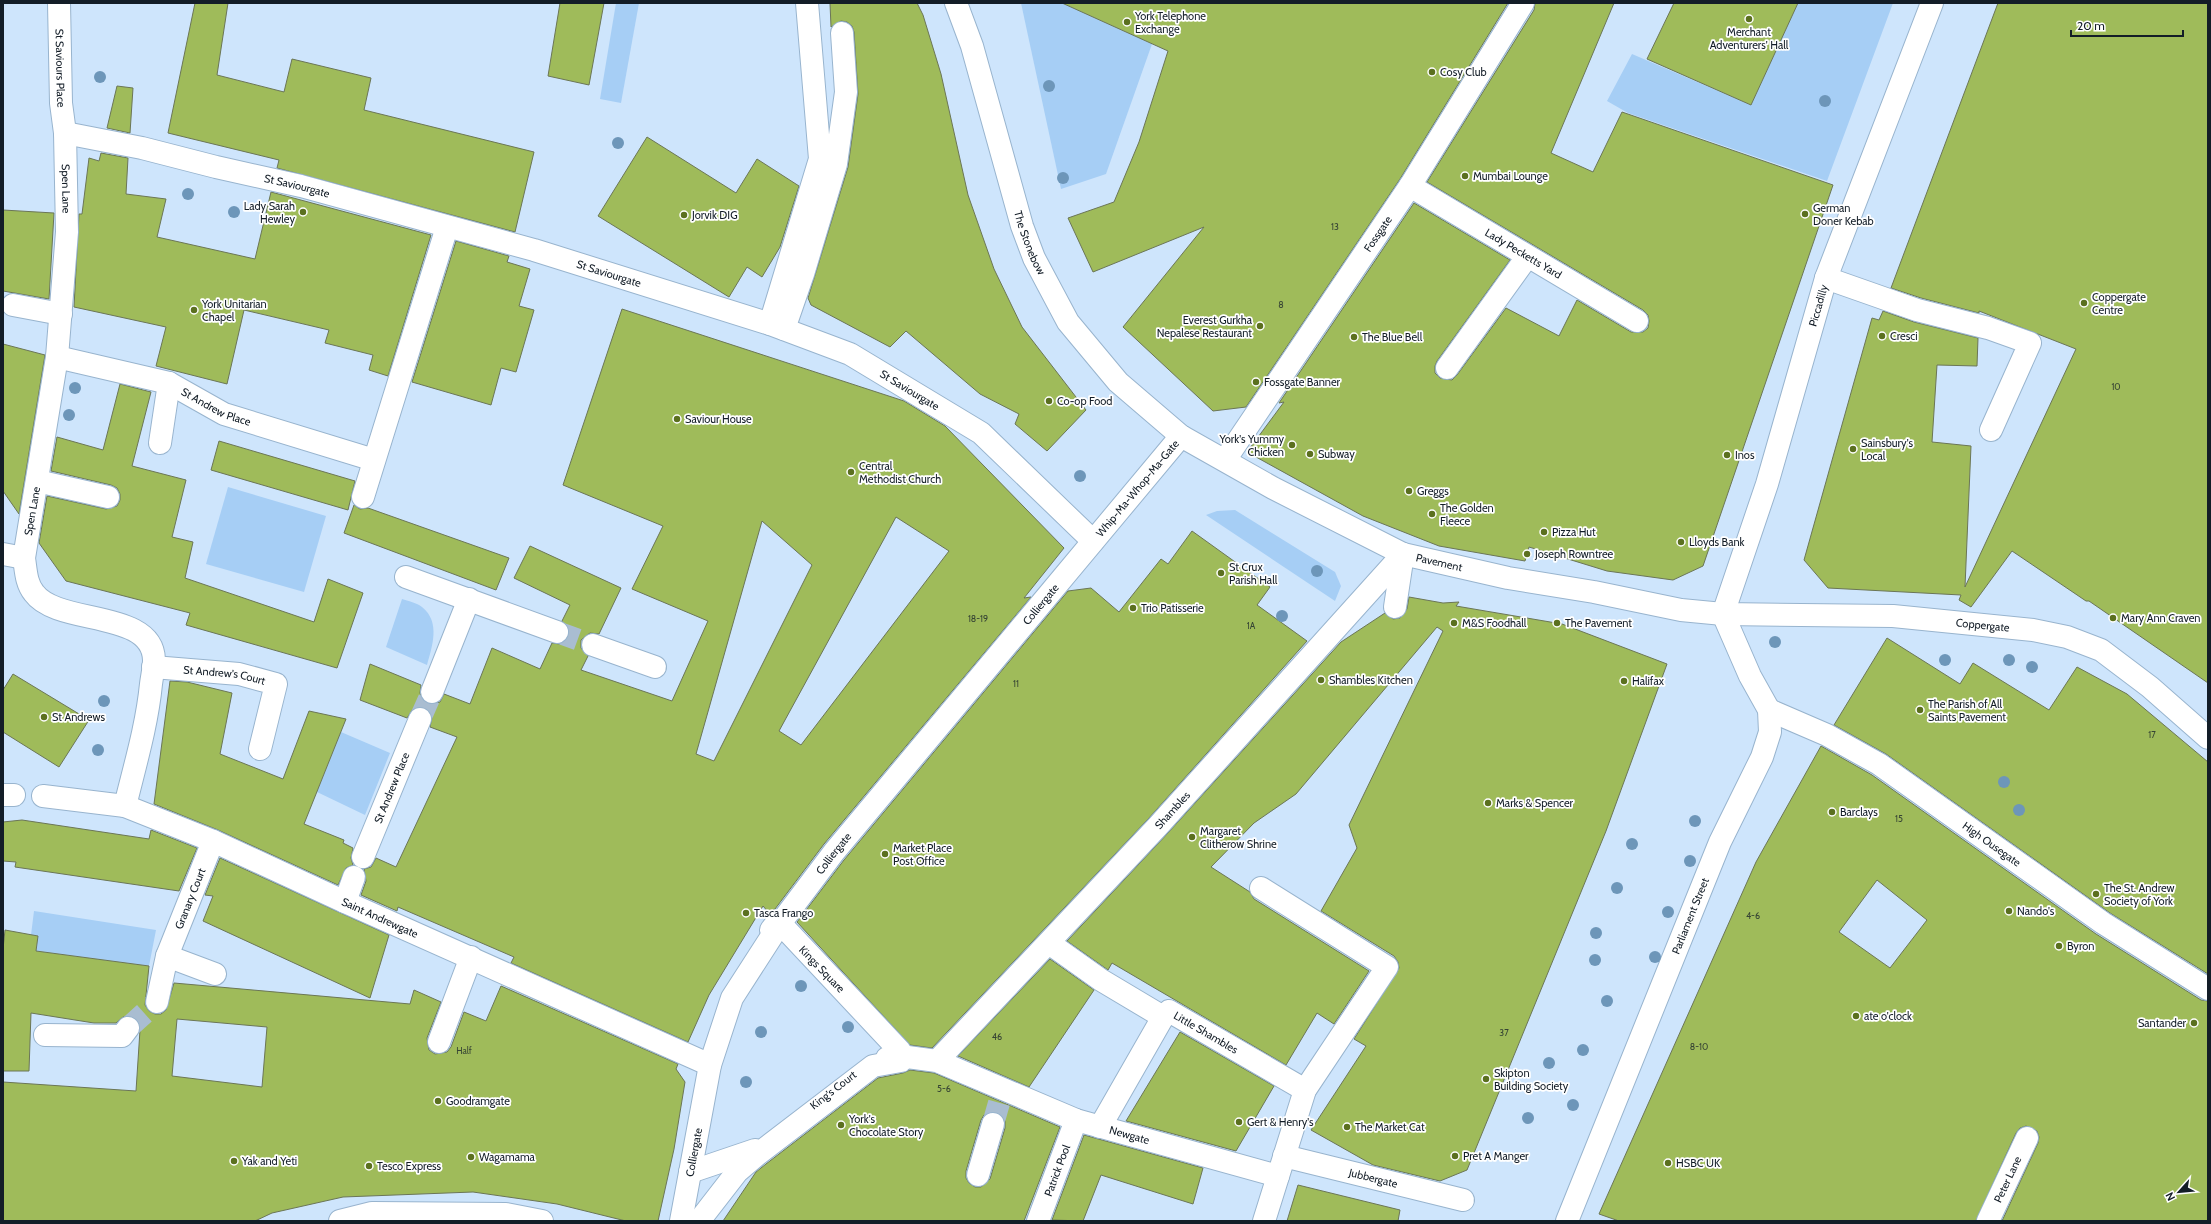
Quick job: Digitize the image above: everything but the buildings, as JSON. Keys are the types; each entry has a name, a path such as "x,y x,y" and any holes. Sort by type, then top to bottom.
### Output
{"street":[{"name":"St Saviours Place","path":"59,3 61,103 65,133"},
{"path":"777,326 820,159 806,3"},
{"name":"The Stonebow","path":"956,3 972,46 1022,226 1034,258 1064,316 1118,382 1182,436"},
{"name":"Fossgate","path":"1225,460 1410,186 1523,3"},
{"name":"Piccadilly","path":"1723,614 1767,484 1826,278 1932,3"},
{"path":"777,326 803,274 836,164 846,92 842,34"},
{"name":"St Saviourgate","path":"65,133 142,148 216,167 302,186 534,250 777,326 850,354 981,433 1093,541"},
{"name":"Spen Lane","path":"65,133 67,232 57,357 24,558 27,579 34,594 50,606 133,628 148,642 154,659 149,706 125,806"},
{"name":"Lady Pecketts Yard","path":"1410,186 1527,257 1637,321"},
{"path":"363,497 447,227"},
{"path":"1447,368 1527,257"},
{"path":"1826,278 1917,310 1988,328 2030,343 1991,430"},
{"path":"13,306 61,314"},
{"name":"St Andrew Place","path":"57,357 169,383 224,414 374,460"},
{"path":"160,443 169,383"},
{"name":"Pavement","path":"1182,436 1273,488 1403,554 1508,578 1594,592 1681,610 1723,614"},
{"name":"Whip-Ma-Whop-Ma-Gate","path":"1093,541 1182,436"},
{"path":"37,481 108,497"},
{"name":"Colliergate","path":"681,1221 709,1064 732,998 780,924 839,846 1093,541"},
{"path":"3,554 24,558"},
{"path":"1395,607 1403,554"},
{"name":"Shambles","path":"937,1061 1158,826 1403,554"},
{"path":"406,577 557,632"},
{"path":"432,692 469,599"},
{"name":"Parliament Street","path":"1568,1221 1717,849 1762,757 1770,732 1769,710 1750,676 1723,614"},
{"name":"Coppergate","path":"1723,614 1893,616 2033,630 2067,637 2101,650 2150,687 2208,738"},
{"path":"593,645 655,667"},
{"name":"St Andrew's Court","path":"153,666 239,674 276,684 260,749"},
{"name":"High Ousegate","path":"1769,710 1826,735 1879,764 2103,923 2208,990"},
{"name":"St Andrew Place","path":"363,857 420,719"},
{"name":"Saint Andrewgate","path":"44,796 125,806 213,841 345,902 709,1064"},
{"name":"Granary Court","path":"158,1002 167,956 213,841"},
{"path":"345,902 354,877"},
{"path":"1261,888 1387,966 1305,1090 1264,1221"},
{"name":"Kings Square","path":"780,924 900,1051 900,1056"},
{"name":"Little Shambles","path":"1049,943 1101,980 1163,1017 1169,1011 1305,1090"},
{"path":"167,956 216,974"},
{"path":"438,1042 471,957"},
{"path":"1100,1127 1163,1017"},
{"path":"45,1035 122,1036 128,1028"},
{"path":"699,1221 736,1172 873,1066 901,1061 900,1056"},
{"name":"King's Court","path":"690,1172 753,1152 870,1062 900,1056 937,1061 997,1088"},
{"path":"676,1221 709,1064"},
{"name":"Newgate","path":"997,1088 1076,1120 1100,1127 1281,1166"},
{"name":"Patrick Pool","path":"1038,1221 1076,1120"},
{"path":"978,1175 993,1124"},
{"name":"Peter Lane","path":"1988,1221 2027,1138"},
{"name":"Jubbergate","path":"1281,1166 1463,1200"},
{"path":"340,1221 372,1213 506,1214 542,1221"}],"shaded area":[{"path":"616,3 639,3 621,103 600,99"},
{"path":"1021,3 1062,3 1152,44 1106,174 1061,189"},
{"path":"1798,3 1893,3 1827,181 1628,113 1607,101 1632,54 1751,105"},
{"path":"228,487 326,516 304,592 206,564"},
{"path":"1235,510 1335,572 1341,586 1335,601 1206,515 1217,511"},
{"path":"402,599 422,607 432,620 434,635 427,665 386,647"},
{"path":"341,732 390,753 365,815 317,792"},
{"path":"34,911 156,930 149,966 36,951 38,936 31,935"}],"tunnel":[{"path":"557,632 593,645"},
{"path":"420,719 432,692"},
{"path":"128,1028 157,1002"},
{"path":"993,1124 1001,1096"}],"place":[{"name":"Merchant Adventurers' Hall","path":"1749,19"},
{"name":"York Telephone Exchange","path":"1127,22"},
{"name":"Cosy Club","path":"1432,72"},
{"name":"Mumbai Lounge","path":"1465,176"},
{"name":"Lady Sarah Hewley","path":"303,212"},
{"name":"German Doner Kebab","path":"1805,214"},
{"name":"Jorvik DIG","path":"684,215"},
{"name":"Coppergate Centre","path":"2084,303"},
{"name":"York Unitarian Chapel","path":"194,310"},
{"name":"Everest Gurkha Nepalese Restaurant","path":"1260,326"},
{"name":"Cresci","path":"1882,336"},
{"name":"The Blue Bell","path":"1354,337"},
{"name":"Fossgate Banner","path":"1256,382"},
{"name":"Co-op Food","path":"1049,401"},
{"name":"Saviour House","path":"677,419"},
{"name":"York's Yummy Chicken","path":"1292,445"},
{"name":"Sainsbury's Local","path":"1853,449"},
{"name":"Subway","path":"1310,454"},
{"name":"Inos","path":"1727,455"},
{"name":"Central Methodist Church","path":"851,472"},
{"name":"Greggs","path":"1409,491"},
{"name":"The Golden Fleece","path":"1432,514"},
{"name":"Pizza Hut","path":"1544,532"},
{"name":"Lloyds Bank","path":"1681,542"},
{"name":"Joseph Rowntree","path":"1527,554"},
{"name":"St Crux Parish Hall","path":"1221,573"},
{"name":"Trio Patisserie","path":"1133,608"},
{"name":"Mary Ann Craven","path":"2113,618"},
{"name":"M&S Foodhall","path":"1454,623"},
{"name":"The Pavement","path":"1557,623"},
{"name":"Shambles Kitchen","path":"1321,680"},
{"name":"Halifax","path":"1624,681"},
{"name":"The Parish of All Saints Pavement","path":"1920,710"},
{"name":"St Andrews","path":"44,717"},
{"name":"Marks & Spencer","path":"1488,803"},
{"name":"Barclays","path":"1832,812"},
{"name":"Margaret Clitherow Shrine","path":"1192,837"},
{"name":"Market Place Post Office","path":"885,854"},
{"name":"The St. Andrew Society of York","path":"2096,894"},
{"name":"Nando's","path":"2009,911"},
{"name":"Tasca Frango","path":"746,913"},
{"name":"Byron","path":"2059,946"},
{"name":"ate o'clock","path":"1856,1016"},
{"name":"Santander","path":"2194,1023"},
{"name":"Skipton Building Society","path":"1486,1079"},
{"name":"Goodramgate","path":"438,1101"},
{"name":"Gert & Henry's","path":"1239,1122"},
{"name":"York's Chocolate Story","path":"841,1125"},
{"name":"The Market Cat","path":"1347,1127"},
{"name":"Pret A Manger","path":"1455,1156"},
{"name":"Wagamama","path":"471,1157"},
{"name":"Yak and Yeti","path":"234,1161"},
{"name":"HSBC UK","path":"1668,1163"},
{"name":"Tesco Express","path":"369,1166"}]}
